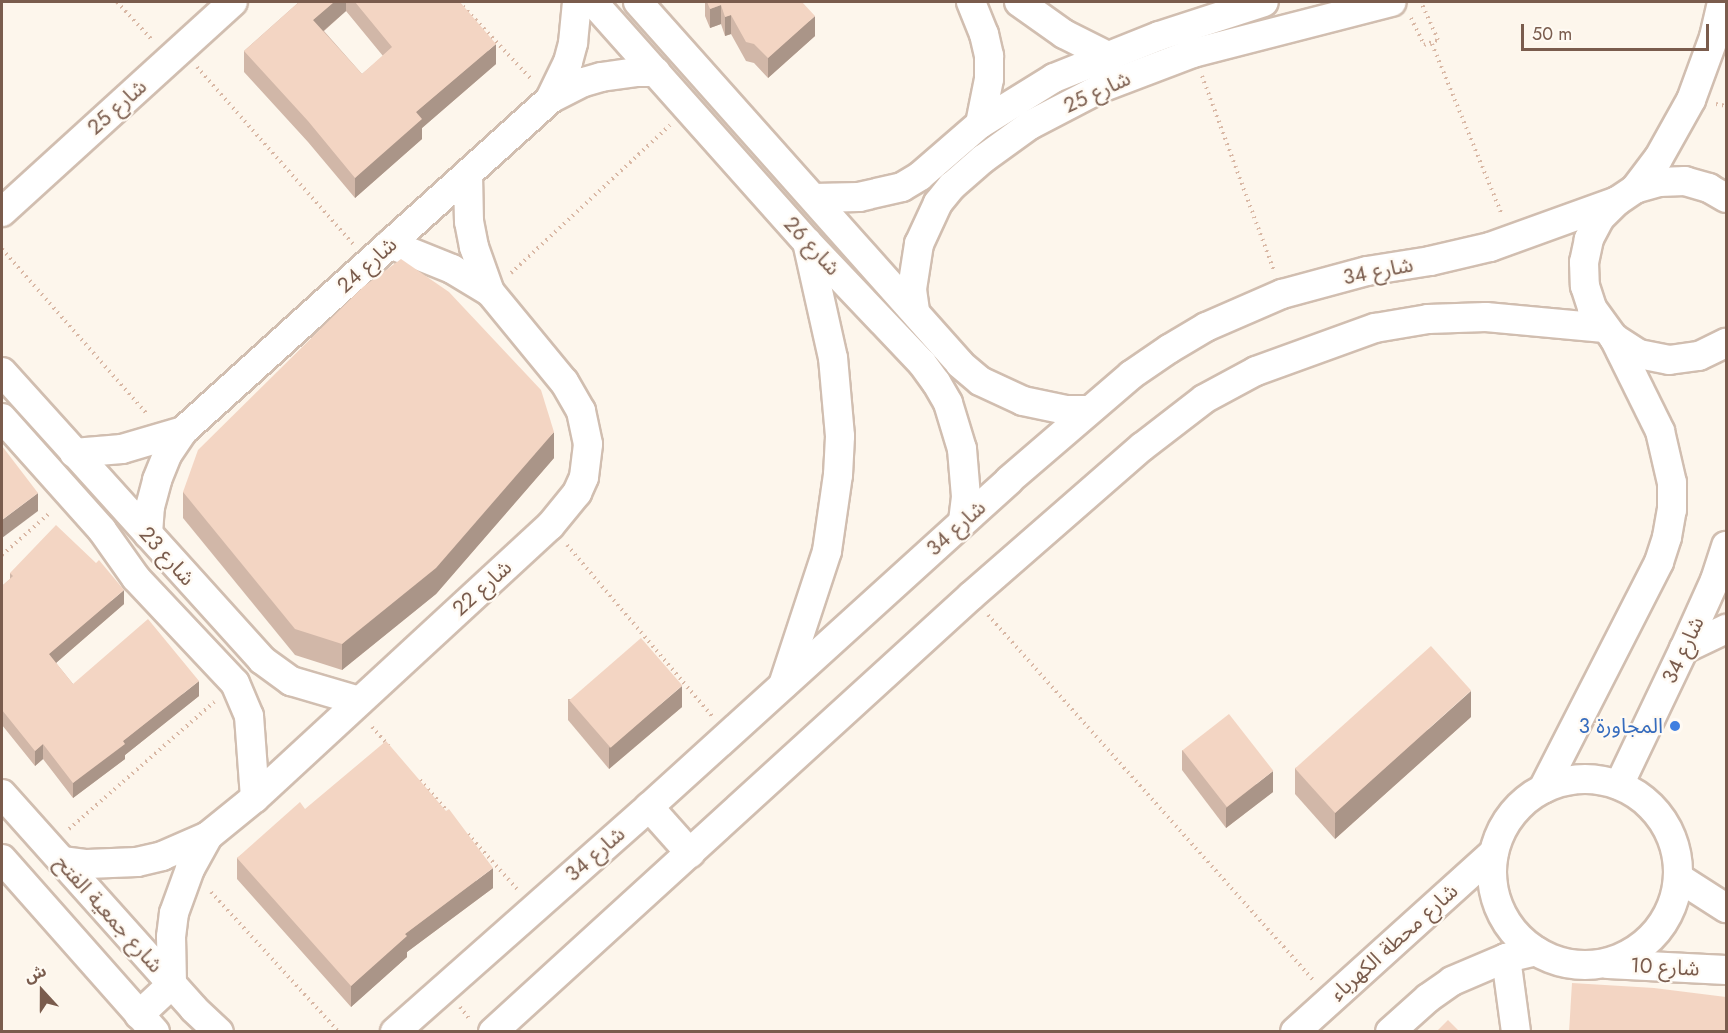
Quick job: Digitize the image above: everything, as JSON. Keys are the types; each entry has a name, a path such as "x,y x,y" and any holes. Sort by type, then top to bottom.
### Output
{"street":[{"name":"شارع 25","path":"2,212 233,2"},
{"name":"شارع 24","path":"550,99 568,62 573,43 578,2"},
{"name":"شارع 26","path":"593,2 807,242 922,363 948,403 962,449 966,473 963,521"},
{"name":"شارع 26","path":"638,2 960,364 980,381 1002,393 1044,407 1089,410"},
{"path":"971,2 984,34 989,56 989,79 980,124"},
{"path":"1019,2 1064,34 1108,56"},
{"name":"شارع 25","path":"814,198 859,197 902,187 920,176 980,124 1029,92 1108,56 1213,17 1264,2"},
{"path":"1543,789 1576,780 1594,779 1619,785 1639,796 1657,812 1670,832 1677,854 1679,878 1672,907 1656,933 1632,953 1603,964 1580,965 1557,961 1536,951 1514,933 1499,908 1492,880 1494,852 1504,827 1515,812 1543,789 1659,562 1667,537 1672,510 1671,474 1660,430 1609,333 1592,308 1585,286 1584,262 1589,239 1600,218 1626,195 1658,159 1691,100 1714,37 1722,2"},
{"name":"شارع 25","path":"915,311 914,266 927,223 945,195 969,171 1006,141 1065,106 1101,88 1193,52 1350,7 1400,6"},
{"name":"شارع 24","path":"74,453 122,448 175,434 550,99 584,82 602,77 656,72"},
{"path":"952,148 969,171"},
{"name":"شارع 22","path":"55,854 87,864 137,862 170,853 208,836 255,798 568,507 584,477 588,444 586,427 574,396 490,292 474,247 469,222 468,174"},
{"name":"شارع 34","path":"395,1032 649,807 963,521 1089,410 1131,375 1188,338 1245,308 1282,294 1367,271 1460,255 1512,240 1659,182 1684,181 1709,188 1726,198"},
{"path":"783,686 827,551 838,474 840,436 834,368 807,242"},
{"name":"شارع 22","path":"380,253 452,269 490,292"},
{"path":"493,1032 971,596 1142,447 1204,399 1256,371 1375,328 1428,319 1486,317 1609,333 1639,354 1669,360 1699,356 1726,343"},
{"path":"922,363 944,345"},
{"name":"شارع 23","path":"2,372 221,616 276,672 307,688 356,703"},
{"path":"3,420 27,401"},
{"name":"شارع 23","path":"3,420 102,530 136,578 235,683 249,716 255,798"},
{"name":"شارع 24","path":"148,534 150,507 157,480 175,434"},
{"name":"شارع 34","path":"1619,785 1684,650 1715,580 1726,546"},
{"path":"195,642 221,616"},
{"path":"1684,650 1726,629"},
{"name":"شارع جمعية الفتح","path":"2,794 172,984 219,1032"},
{"path":"649,807 690,853"},
{"name":"شارع 22","path":"172,984 171,937 174,913 190,869 208,836"},
{"name":"شارع محطة الكهرباء","path":"1295,1032 1494,852"},
{"name":"شارع جمعية الفتح","path":"2,859 147,1023"},
{"path":"1679,878 1726,908"},
{"path":"1390,1032 1428,998 1452,981 1506,958 1536,951"},
{"path":"1506,958 1516,1032"},
{"name":"شارع 10","path":"1603,964 1726,970"},
{"path":"147,1023 172,984"}],"path":[{"path":"117,2 175,54 380,253"},
{"path":"459,2 550,99"},
{"path":"1400,6 1424,45 1432,44 1438,38 1420,2"},
{"path":"1432,44 1512,240"},
{"path":"1193,52 1282,294"},
{"path":"490,292 688,108"},
{"path":"2,249 175,434"},
{"path":"2,555 70,495"},
{"path":"550,526 728,734"},
{"path":"971,596 1331,999"},
{"path":"55,854 235,683"},
{"path":"356,703 393,750"},
{"path":"416,776 455,820"},
{"path":"463,829 534,908"},
{"path":"190,869 339,1032"}],"building":[{"path":"299,2 334,2 313,20 362,74 392,47 355,2 460,2 496,44 416,112 422,119 355,178 308,121 244,51"},
{"path":"707,2 802,2 815,16 768,58 754,44 746,42 731,15 725,17 721,5 710,9"},
{"path":"401,259 449,292 541,390 554,432 436,568 342,644 295,629 183,492 198,450 363,287"},
{"path":"2,446 38,493 2,520"},
{"path":"56,525 96,563 99,560 124,590 49,654 73,684 148,619 199,681 123,741 125,744 73,783 43,744 35,751 2,710 2,586 13,576 10,573"},
{"path":"641,638 682,686 611,748 569,700"},
{"path":"1431,646 1471,691 1335,813 1295,768"},
{"path":"1229,714 1273,771 1227,807 1183,750"},
{"path":"386,741 446,811 449,809 493,868 405,934 407,936 351,986 237,858 300,802 305,809"},
{"path":"1572,983 1654,988 1726,997 1726,1032 1569,1032"},
{"path":"1448,1020 1460,1032 1436,1032"}],"place":[{"name":"المجاورة 3","path":"1675,726"}]}
